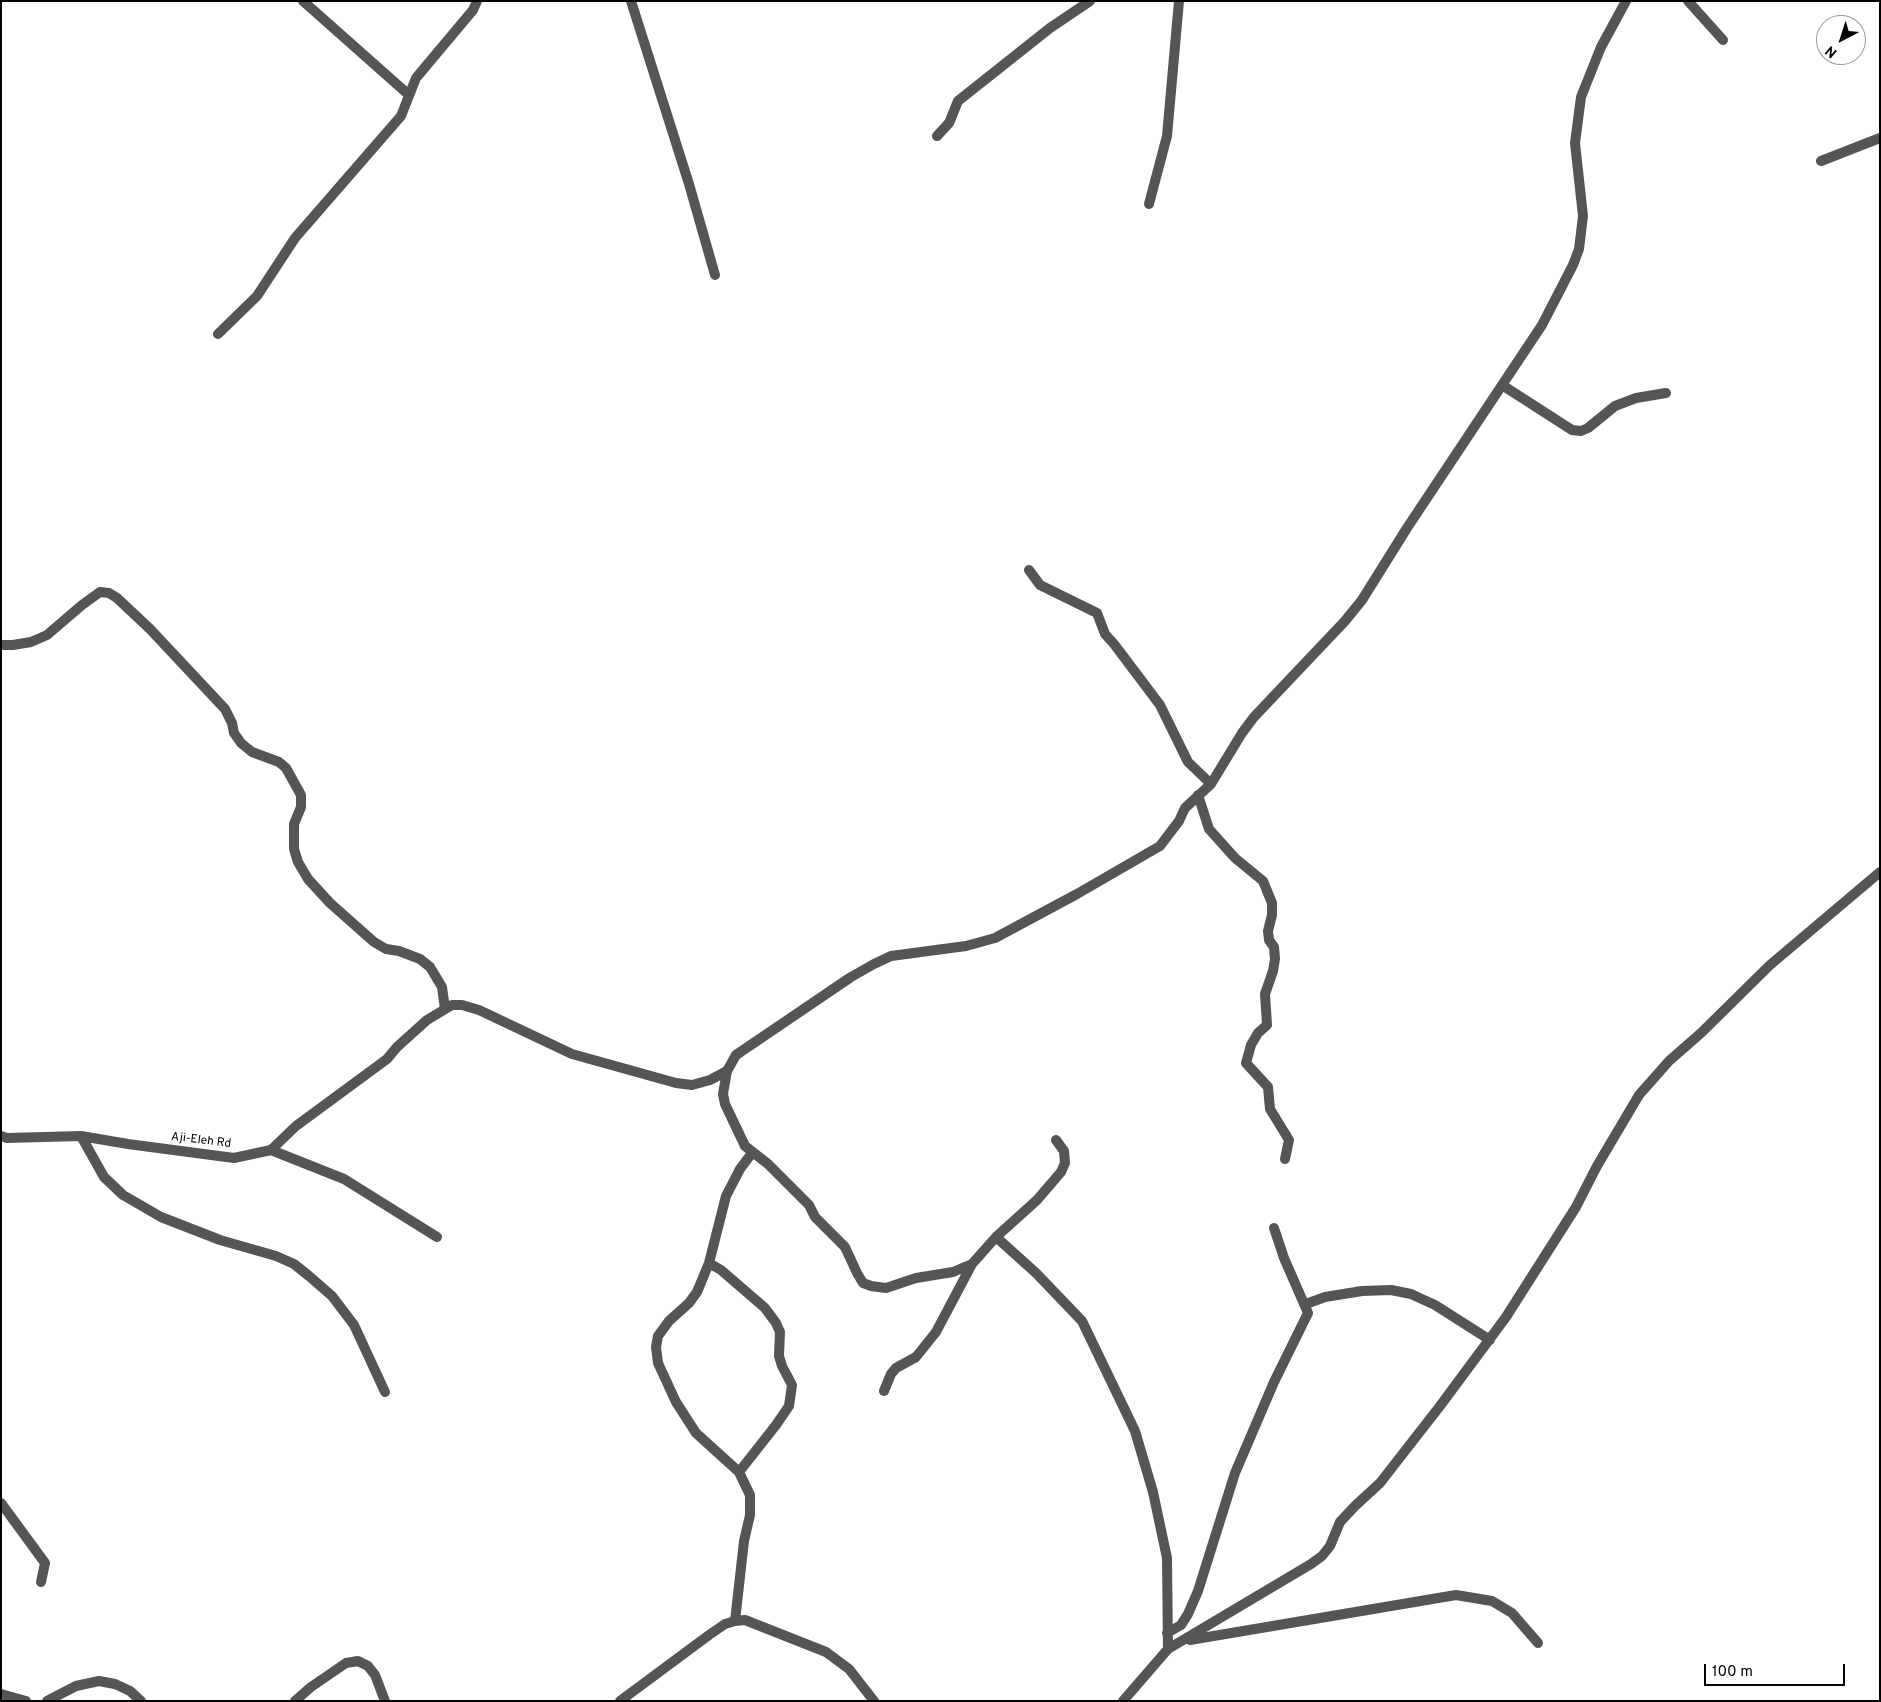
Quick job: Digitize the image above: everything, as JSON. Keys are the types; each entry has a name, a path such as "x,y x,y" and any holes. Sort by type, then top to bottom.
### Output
{"street":[{"path":"303,1 409,94"},
{"path":"218,334 257,296 295,238 401,116 416,78 473,10 476,1"},
{"path":"631,1 689,184 715,275"},
{"path":"937,136 949,124 958,101 1043,33 1090,1"},
{"path":"1149,204 1167,136 1179,1"},
{"path":"972,1264 953,1272 916,1278 886,1288 863,1283 856,1273 845,1247 815,1217 809,1205 768,1164 745,1146 725,1104 723,1094 727,1071 736,1055 851,977 874,964 891,956 966,946 994,938 1077,894 1160,846 1179,821 1185,808 1211,784 1254,717 1345,621 1362,600 1407,528 1542,325 1573,265 1579,249 1583,216 1575,142 1581,97 1601,47 1626,1"},
{"path":"1688,1 1723,40"},
{"path":"1822,161 1880,138"},
{"path":"1502,385 1572,430 1581,431 1588,428 1616,406 1636,398 1666,393"},
{"path":"1029,570 1040,585 1097,613 1105,634 1160,706 1188,762 1211,784"},
{"path":"1,645 31,642 47,635 82,604 100,592 109,592 117,598 150,629 225,709 232,723 234,733 241,743 252,752 280,762 286,768 301,795 301,807 294,824 294,849 298,862 308,879 330,903 374,942 386,949 399,951 420,959 430,967 442,987 445,1009"},
{"path":"1198,795 1209,828 1236,858 1263,881 1272,903 1272,915 1268,931 1269,940 1274,947 1275,959 1265,994 1266,1025 1254,1039 1246,1064 1268,1087 1270,1109 1289,1140 1286,1159"},
{"path":"1123,1701 1168,1649 1322,1556 1330,1546 1340,1522 1380,1483 1490,1340 1576,1207 1596,1166 1639,1095 1669,1061 1701,1033 1770,965 1880,872"},
{"path":"437,1237 344,1179 271,1150 296,1126 387,1059 397,1047 427,1020 445,1009 452,1005 462,1005 479,1010 572,1054 676,1083 692,1085 710,1080 727,1071"},
{"name":"Aji-Eleh Rd","path":"1,1136 6,1138 81,1136 234,1158 271,1150"},
{"path":"81,1136 104,1177 123,1194 161,1217 220,1240 294,1264 309,1276 332,1296 354,1325 385,1392"},
{"path":"884,1390 891,1374 896,1368 916,1358 930,1339 972,1264 996,1237 1037,1200 1061,1172 1065,1163 1064,1151 1056,1140"},
{"path":"735,1621 744,1541 750,1515 750,1495 739,1472 696,1432 676,1402 658,1363 656,1348 658,1336 668,1321 689,1303 697,1292 709,1263 726,1196 740,1169 752,1153"},
{"path":"1168,1633 1181,1625 1188,1614 1198,1591 1234,1473 1274,1382 1308,1312 1287,1265 1274,1228"},
{"path":"996,1237 1036,1272 1082,1321 1135,1431 1153,1492 1167,1558 1168,1649"},
{"path":"709,1263 721,1270 765,1308 776,1323 780,1332 781,1361 792,1385 789,1406 776,1426 739,1472"},
{"path":"1306,1304 1325,1297 1362,1291 1391,1290 1404,1292 1435,1304 1490,1340"},
{"path":"1,1503 45,1563 41,1582"},
{"path":"1182,1641 1456,1596 1492,1601 1512,1614 1538,1643"},
{"path":"620,1701 725,1624 744,1620 826,1652 849,1669 874,1701"},
{"path":"295,1701 310,1687 346,1663 358,1660 368,1666 375,1676 385,1701"},
{"path":"47,1701 76,1686 99,1681 115,1684 130,1691 140,1701"},
{"path":"1,1694 26,1701"}]}
